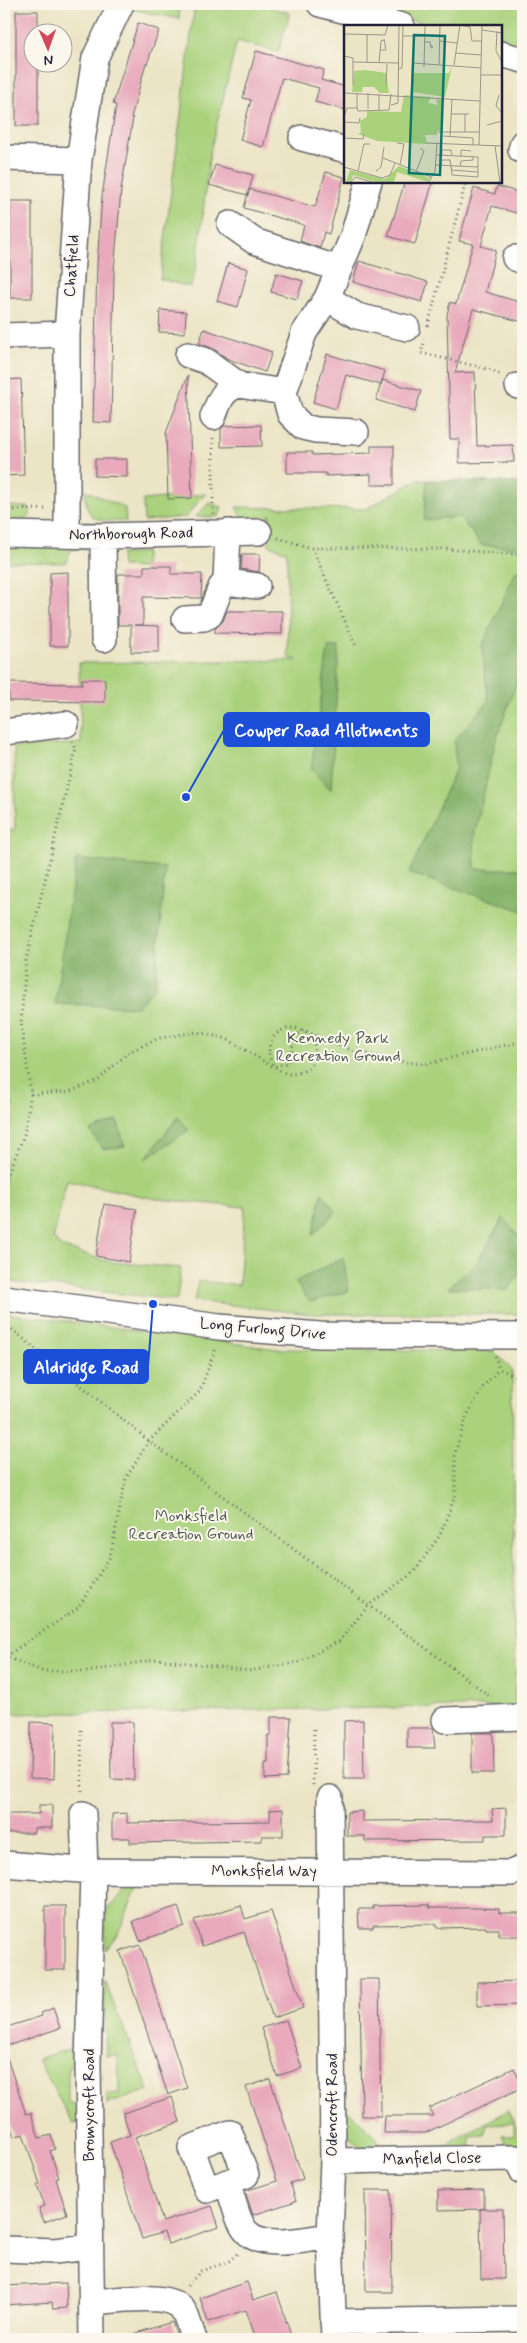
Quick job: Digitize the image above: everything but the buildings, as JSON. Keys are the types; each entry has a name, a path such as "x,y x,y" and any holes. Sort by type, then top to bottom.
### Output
{"street":[{"name":"Chatfield","path":"67,535 68,334 78,160 95,58 121,4"},
{"path":"320,4 398,25"},
{"path":"502,54 523,60"},
{"path":"302,138 344,149"},
{"path":"4,158 78,160"},
{"path":"356,432 316,430 303,427 290,414 284,392 304,333 327,298 353,236 370,182"},
{"path":"230,224 254,242 339,269"},
{"path":"327,298 357,316 407,328"},
{"path":"4,336 68,334"},
{"path":"188,356 206,361 239,385"},
{"path":"213,417 221,397 232,387 239,385 284,392"},
{"path":"220,532 226,582"},
{"name":"Northborough Road","path":"4,534 103,536 259,532"},
{"path":"103,536 104,639"},
{"path":"226,582 258,586"},
{"path":"185,619 204,618 210,615 221,587 226,582"},
{"path":"4,732 66,724"},
{"name":"Long Furlong Drive","path":"4,1298 219,1327 320,1335 523,1336"},
{"path":"445,1720 520,1717"},
{"name":"Odencroft Road","path":"330,1798 333,2161 330,2236 333,2331"},
{"name":"Bromycroft Road","path":"83,1814 89,1871 89,2247 92,2339"},
{"name":"Monksfield Way","path":"4,1864 89,1871 511,1873 523,1868"},
{"name":"Manfield Close","path":"333,2161 516,2158 523,2172"},
{"path":"227,2182 244,2229 254,2238 279,2243 330,2236"},
{"path":"4,2249 54,2251 89,2247"},
{"path":"92,2302 158,2298 174,2302 183,2309 194,2339"},
{"path":"333,2331 523,2319"}],"path":[{"path":"466,182 421,353 492,370 521,386"},
{"path":"213,417 220,532"},
{"path":"4,510 66,508"},
{"path":"259,532 312,548 444,549 523,555"},
{"path":"312,548 357,648"},
{"path":"4,1186 24,1135 31,1094 20,1023 26,960 76,748 66,724"},
{"path":"273,1067 268,1055 269,1042 278,1032 290,1027 303,1030 345,1048 394,1061 425,1064 523,1041"},
{"path":"31,1094 68,1092 97,1081 129,1052 159,1038 197,1032 227,1039 283,1074 295,1075 306,1070 313,1061 315,1050 312,1038 303,1030"},
{"path":"273,1067 288,1062 292,1052 293,1039 303,1030"},
{"path":"4,1323 149,1441 520,1717"},
{"path":"5,1656 78,1608 110,1557 126,1478 149,1441 200,1392 215,1353 219,1327"},
{"path":"489,1336 499,1369"},
{"path":"5,1656 42,1671 92,1671 158,1659 249,1671 300,1662 339,1641 369,1605 414,1572 440,1535 455,1496 456,1453 466,1418 482,1388 499,1369"},
{"path":"499,1369 523,1379"},
{"path":"314,1727 313,1788 330,1787 330,1798"},
{"path":"81,1730 83,1814"},
{"path":"201,2271 228,2262 254,2238"}],"green space":[{"path":"132,4 257,4 290,13 278,52 237,41 210,152 197,263 191,287 160,279 194,11 180,7 179,19 130,9"},
{"path":"350,4 523,4 523,50 502,44 502,25 430,25"},
{"name":"Kennedy Park Recreation Ground","path":"417,480 523,483 523,1314 311,1314 194,1301 198,1281 239,1285 245,1207 156,1199 67,1180 53,1238 61,1247 110,1262 181,1268 177,1300 4,1281 4,831 15,830 14,747 81,743 79,663 297,660 288,657 287,552 269,545 270,514 269,518 241,517 236,507 366,509"},
{"path":"427,480 523,483 523,548 481,545 460,517 424,520"},
{"path":"85,490 125,508 126,521 107,521 95,518 88,509"},
{"path":"205,494 186,517 144,521 143,500"},
{"path":"209,503 222,507 219,517 195,517"},
{"path":"4,506 30,507 30,516 22,522 4,522"},
{"path":"4,544 88,545 88,549 71,550 66,563 4,562"},
{"path":"145,552 145,568 122,567 121,554"},
{"path":"516,571 523,573 523,664 495,743 474,837 475,869 523,869 523,911 409,873 456,768 454,741 488,702 482,646"},
{"path":"339,647 331,790 311,770 328,648"},
{"path":"76,859 165,868 155,987 137,1007 55,1004"},
{"path":"4,1095 13,1104 4,1144"},
{"path":"178,1117 189,1130 145,1159"},
{"path":"117,1120 125,1146 103,1149 90,1131"},
{"path":"322,1193 336,1212 313,1235"},
{"path":"503,1218 523,1242 523,1268 508,1290 448,1288 476,1264"},
{"path":"343,1258 349,1291 310,1302 295,1282"},
{"name":"Monksfield Recreation Ground","path":"4,1313 277,1349 494,1351 512,1370 515,1706 4,1714"},
{"path":"137,1887 118,1934 105,1950 105,1911 128,1888"},
{"path":"104,1980 149,2090 107,2104 107,2094 119,2093 118,2056 106,2056"},
{"path":"80,2046 80,2065 68,2067 68,2104 80,2105 80,2123 73,2124 37,2059"},
{"path":"347,2109 375,2136 382,2150 362,2149 345,2133 345,2110"},
{"path":"509,2110 521,2137 522,2145 506,2144 502,2135 514,2135 514,2123 487,2124 485,2135 470,2136 470,2149 436,2150"}],"place":[{"name":"Cowper Road Allotments","path":"186,797"},
{"name":"Aldridge Road","path":"153,1304"}]}
